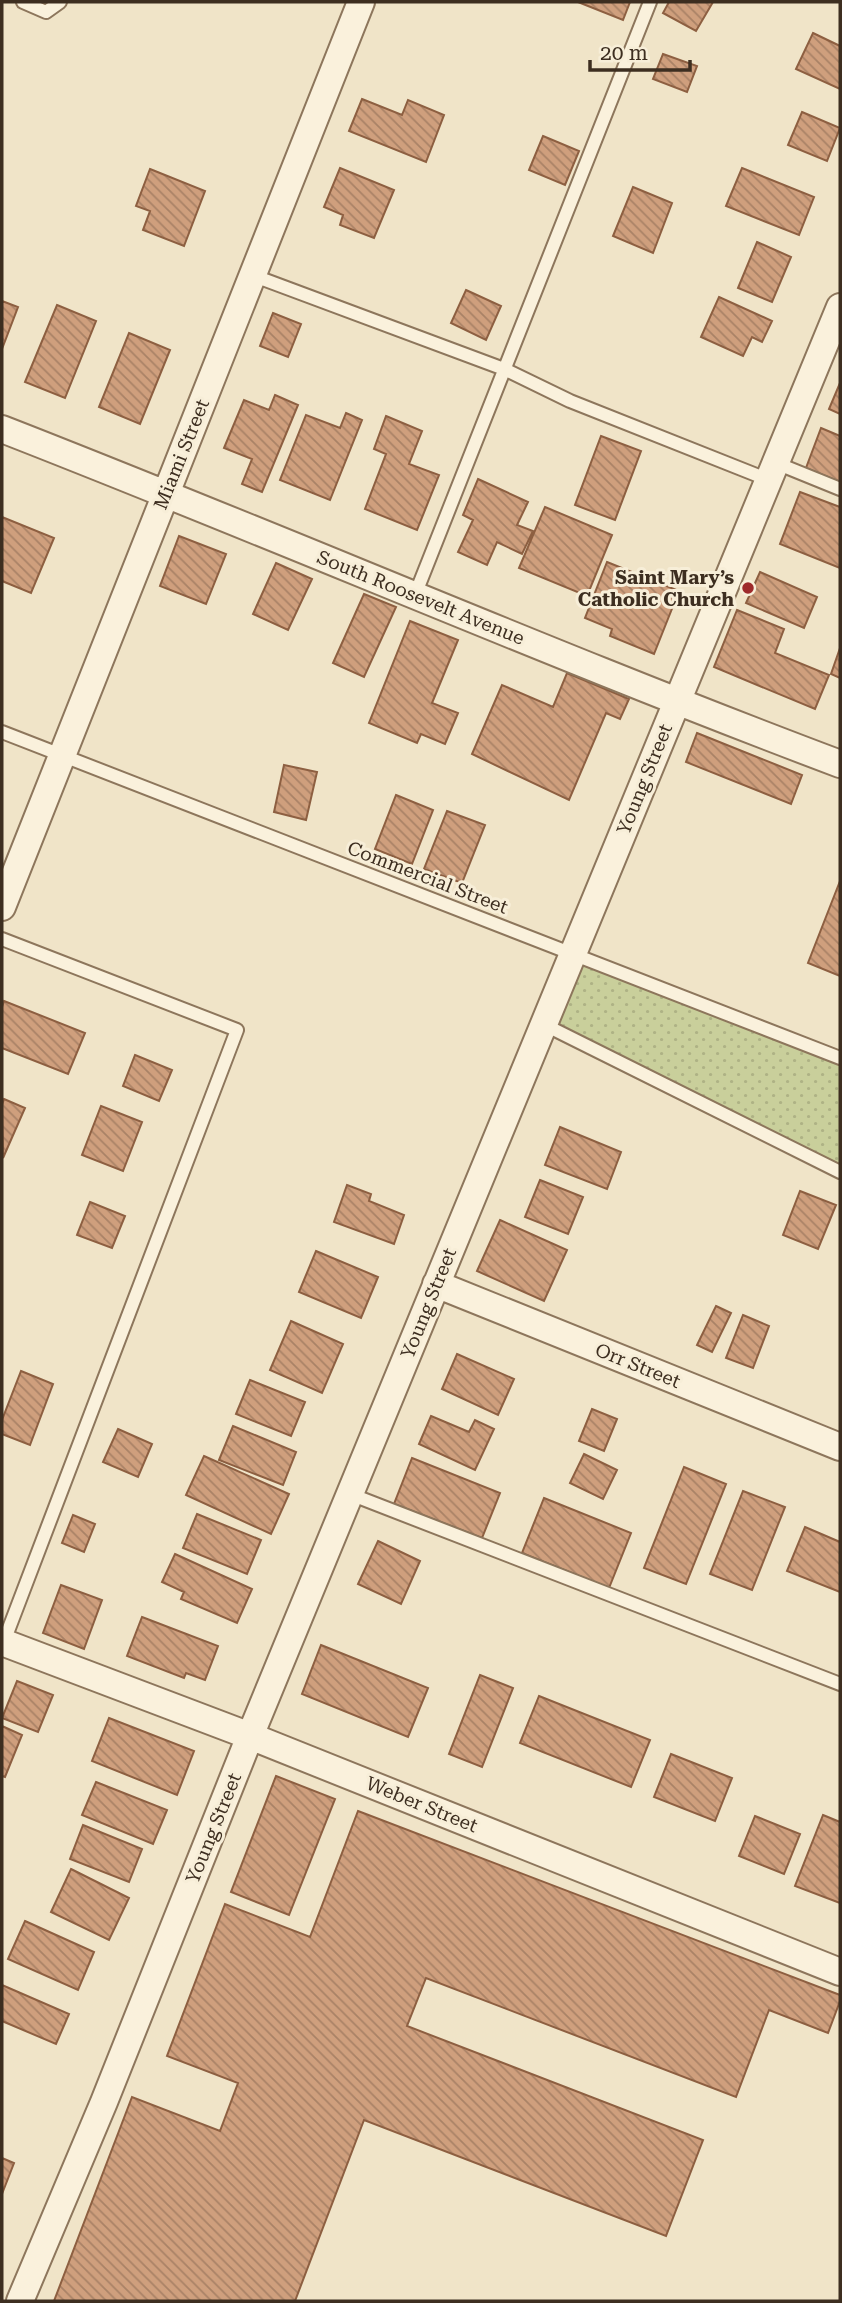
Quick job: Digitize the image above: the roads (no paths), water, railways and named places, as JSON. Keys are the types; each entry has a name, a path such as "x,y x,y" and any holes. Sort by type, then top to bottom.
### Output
{"street":[{"name":"Miami Street","path":"2,907 361,2"},
{"name":"Young Street","path":"20,2301 104,2102 250,1736 840,307"},
{"name":"South Roosevelt Avenue","path":"2,429 165,492 676,702 840,764"},
{"name":"Orr Street","path":"436,1284 840,1447"},
{"name":"Weber Street","path":"2,1644 250,1736 840,1972"}],"lane":[{"path":"23,2 46,12 60,2"},
{"path":"415,595 650,2"},
{"path":"252,275 504,369 581,406 772,472 840,489"},
{"name":"Commercial Street","path":"2,732 840,1058"},
{"path":"2,939 237,1030 2,1644"},
{"path":"544,1025 840,1172"},
{"path":"350,1494 840,1684"}],"place":[{"name":"Saint Mary’s Catholic Church","path":"748,588"}]}
